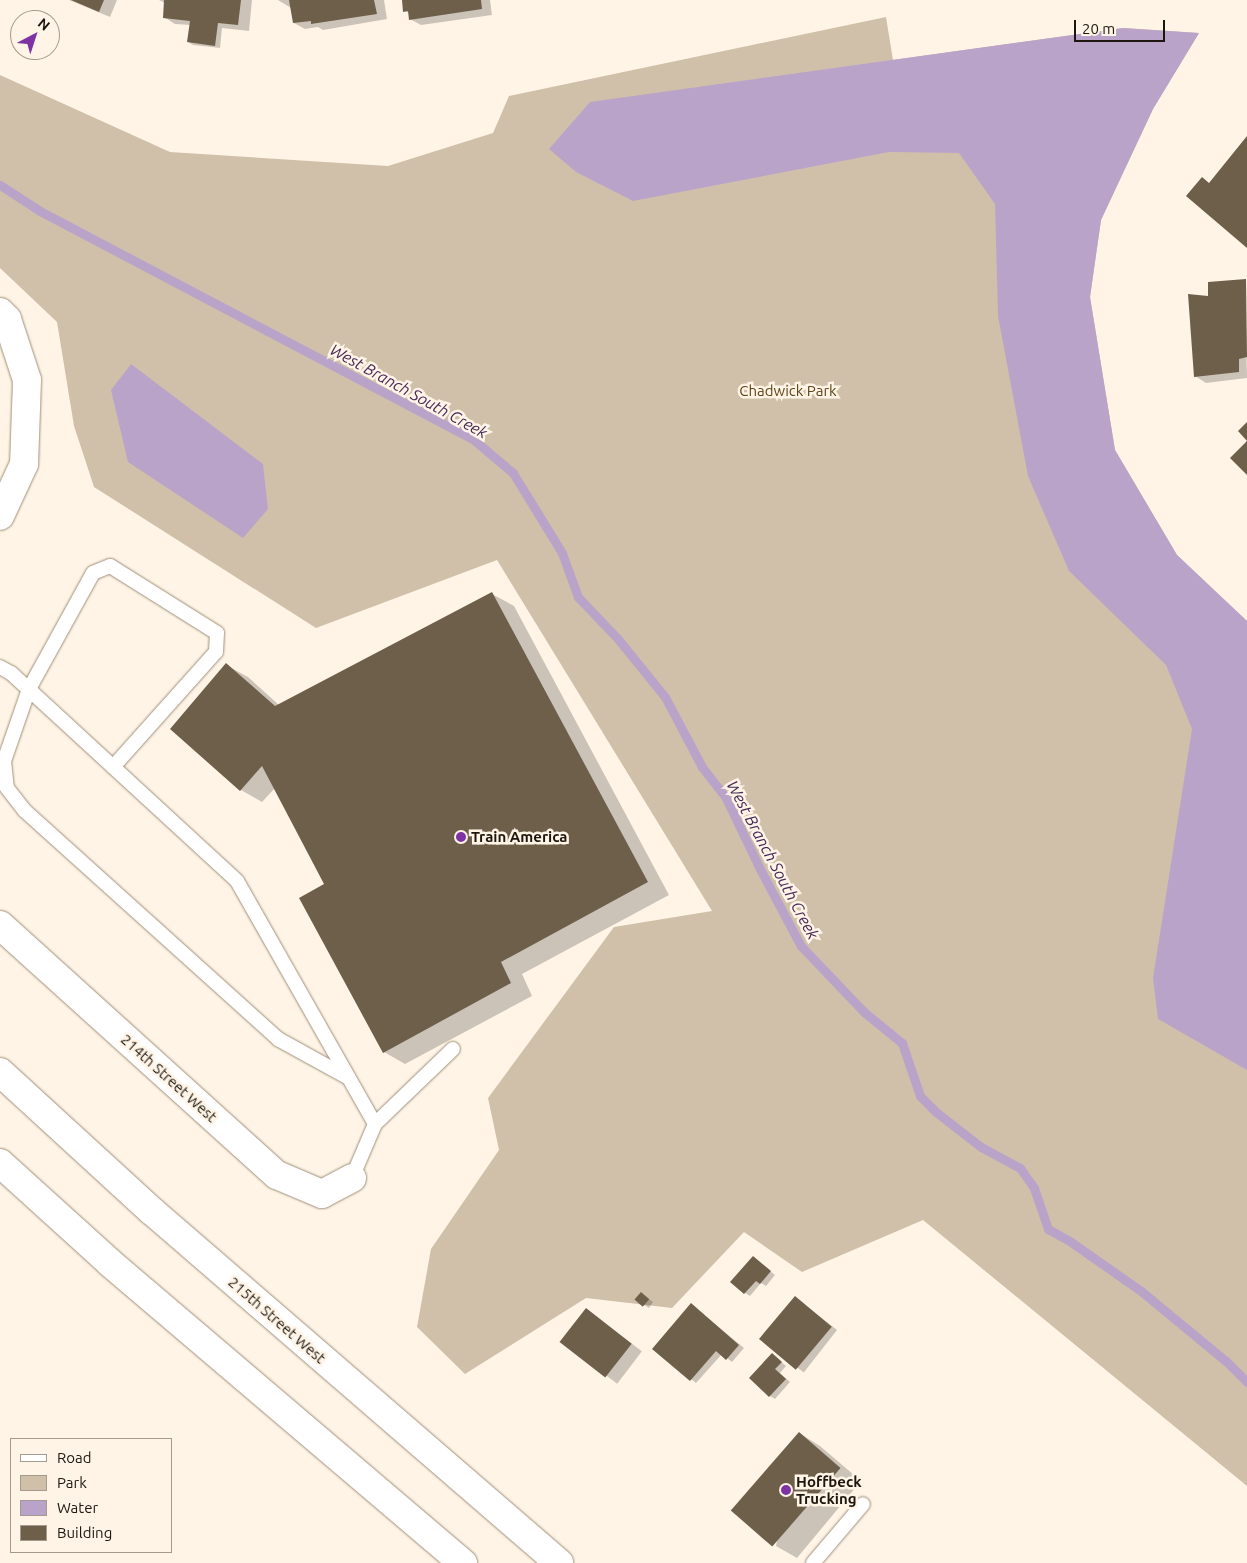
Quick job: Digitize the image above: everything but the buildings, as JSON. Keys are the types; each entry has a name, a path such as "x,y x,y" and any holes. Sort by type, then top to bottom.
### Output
{"main road":[{"path":"0,312 7,319 27,380 24,464 0,516"},
{"name":"214th Street West","path":"0,925 277,1176 322,1194 352,1178"},
{"name":"215th Street West","path":"0,1072 153,1212 558,1563"},
{"path":"0,1163 109,1262 463,1563"}],"lane":[{"path":"113,767 216,652 217,633 110,566 92,573 29,689 4,761 7,788 25,811 278,1039 347,1077"},
{"path":"0,667 11,672 237,881 375,1124"},
{"path":"352,1178 375,1124 452,1050"},
{"path":"813,1563 863,1504"}],"green space":[{"name":"Chadwick Park","path":"886,17 893,60 1123,28 1199,33 1153,109 1101,220 1090,297 1115,450 1177,555 1247,621 1247,1486 923,1220 802,1272 744,1232 672,1308 586,1298 465,1374 417,1327 431,1249 499,1150 488,1098 614,927 712,911 497,560 316,628 94,487 74,426 57,322 0,268 0,75 170,152 388,166 493,133 509,96"}],"water":[{"path":"1123,28 1199,33 1153,109 1101,220 1090,297 1115,450 1177,555 1247,621 1247,1070 1158,1019 1153,978 1192,729 1166,665 1069,571 1028,476 998,316 995,204 959,153 889,152 633,201 576,172 549,149 590,102"},
{"path":"131,364 263,464 268,509 243,538 128,462 111,390"}],"waterway":[{"name":"West Branch South Creek","path":"0,185 40,211 474,440 513,473 562,553 578,597 618,639 665,697 702,767 725,796 760,869 801,946 864,1012 902,1043 920,1096 936,1112 981,1147 1020,1168 1034,1188 1048,1229 1071,1242 1141,1291 1228,1363 1247,1382"}],"place":[{"name":"Train America","path":"461,837"},
{"name":"Hoffbeck Trucking","path":"786,1490"}]}
